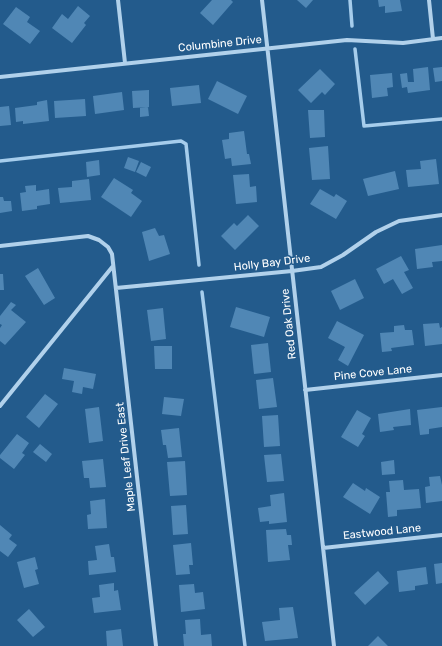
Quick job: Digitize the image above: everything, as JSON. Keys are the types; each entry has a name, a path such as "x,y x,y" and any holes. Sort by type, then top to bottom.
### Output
{"street":[{"path":"118,0 125,63"},
{"name":"Red Oak Drive","path":"262,0 334,646"},
{"path":"429,0 433,39"},
{"name":"Columbine Drive","path":"0,77 347,40 402,43 442,38"},
{"name":"Holly Bay Drive","path":"116,288 292,271 321,266 344,255 376,232 398,221 442,215"},
{"name":"Maple Leaf Drive East","path":"0,246 88,236 99,240 108,247 113,266 116,288 156,646"},
{"path":"0,406 113,266"},
{"name":"Pine Cove Lane","path":"305,390 442,375"},
{"name":"Eastwood Lane","path":"323,548 442,534"}],"building":[{"path":"212,0 231,0 233,2 213,25 200,13"},
{"path":"297,0 313,0 306,8"},
{"path":"378,0 400,0 402,11 385,13 385,6 379,7"},
{"path":"78,6 90,16 84,23 86,25 72,43 52,28 62,14 68,19"},
{"path":"16,7 30,17 27,22 40,31 30,44 3,24"},
{"path":"428,67 430,90 408,93 407,87 402,88 400,74 407,73 408,82 414,82 413,69"},
{"path":"442,67 442,81 435,82 433,68"},
{"path":"320,69 335,84 325,95 322,92 311,103 298,90"},
{"path":"392,73 393,87 387,88 388,96 372,98 370,75"},
{"path":"217,81 247,96 238,114 208,99"},
{"path":"199,85 201,103 172,106 170,88"},
{"path":"149,90 149,107 133,108 132,91"},
{"path":"122,92 124,110 95,114 93,96"},
{"path":"85,99 86,116 55,118 54,101"},
{"path":"47,100 49,121 23,124 23,121 16,122 15,108 37,105 37,102"},
{"path":"9,106 11,125 0,126 0,107"},
{"path":"148,107 149,116 140,117 140,108"},
{"path":"308,110 324,110 325,137 310,138"},
{"path":"244,131 247,154 249,154 251,164 232,166 231,158 225,159 222,140 229,139 229,133"},
{"path":"328,146 330,179 312,180 309,148"},
{"path":"128,157 139,161 135,172 124,168"},
{"path":"436,159 439,184 408,187 406,170 421,169 420,161"},
{"path":"99,160 100,175 87,177 86,162"},
{"path":"141,162 151,167 146,177 136,172"},
{"path":"395,171 399,189 368,196 363,179"},
{"path":"249,174 250,187 256,186 257,202 236,204 233,175"},
{"path":"114,178 133,190 131,193 142,201 131,217 101,197"},
{"path":"89,179 91,200 60,203 58,188 72,187 72,181"},
{"path":"36,185 36,191 49,189 50,204 37,206 37,209 22,211 20,193 26,192 25,186"},
{"path":"320,189 334,197 336,194 347,201 336,219 310,204"},
{"path":"0,197 3,197 4,201 11,201 12,211 0,213"},
{"path":"248,215 259,226 235,250 221,236 234,223 237,226"},
{"path":"155,228 159,236 164,235 170,254 149,261 142,232"},
{"path":"442,245 442,261 432,262 433,267 417,269 415,249"},
{"path":"401,256 409,270 404,272 413,288 402,294 393,279 384,284 376,269"},
{"path":"38,268 55,298 44,305 25,276"},
{"path":"0,274 3,274 4,290 0,290"},
{"path":"355,279 364,298 340,310 331,291"},
{"path":"11,302 16,305 11,310 26,322 5,345 0,341 0,328 2,325 0,324 0,316"},
{"path":"236,307 270,317 264,337 230,327"},
{"path":"163,308 166,339 151,341 147,310"},
{"path":"337,321 364,335 348,366 338,360 345,347 328,338"},
{"path":"439,323 440,328 442,327 442,344 425,346 423,324"},
{"path":"404,325 405,330 412,330 414,345 391,348 392,351 382,352 380,333 394,332 394,326"},
{"path":"268,343 271,372 254,374 251,345"},
{"path":"154,346 172,346 172,369 155,369"},
{"path":"64,368 96,374 93,389 83,387 82,394 72,392 74,381 62,379"},
{"path":"273,378 277,407 259,409 256,380"},
{"path":"45,394 58,404 39,428 26,417"},
{"path":"164,397 184,399 181,416 162,414"},
{"path":"99,407 103,441 89,443 85,409"},
{"path":"442,407 442,427 429,429 429,434 420,435 417,410"},
{"path":"410,409 411,425 393,427 394,430 380,432 378,414"},
{"path":"357,410 371,418 362,434 365,436 358,447 341,437"},
{"path":"278,415 280,446 264,447 262,416"},
{"path":"179,428 182,457 168,458 166,445 163,445 161,430"},
{"path":"17,434 29,443 22,453 25,455 14,469 0,458 0,455"},
{"path":"40,444 52,454 46,462 33,452"},
{"path":"281,454 284,481 267,482 264,455"},
{"path":"103,459 106,487 90,488 89,478 84,478 82,461"},
{"path":"394,460 395,474 382,475 381,462"},
{"path":"185,461 187,495 170,496 167,462"},
{"path":"440,476 442,485 442,501 426,503 425,487 430,486 429,477"},
{"path":"403,480 404,490 419,489 421,508 397,510 397,516 388,517 386,492 390,492 389,481"},
{"path":"353,483 365,491 366,488 380,497 370,514 343,497"},
{"path":"284,493 287,522 269,524 269,521 260,522 258,508 271,506 270,495"},
{"path":"105,499 107,528 88,529 87,515 91,514 90,501"},
{"path":"186,505 188,534 173,535 171,506"},
{"path":"0,525 12,535 9,539 17,545 8,557 0,551"},
{"path":"286,529 287,535 291,535 292,545 288,545 290,560 268,562 266,530"},
{"path":"191,543 193,565 189,565 190,574 176,575 173,545"},
{"path":"109,544 111,557 114,557 116,572 89,575 88,561 97,560 95,546"},
{"path":"35,557 38,569 35,570 39,584 24,588 17,562"},
{"path":"442,563 442,583 436,584 434,564"},
{"path":"426,567 428,584 415,586 415,590 399,592 397,571"},
{"path":"378,571 389,583 365,605 354,593"},
{"path":"114,583 114,591 118,590 121,610 94,613 92,598 100,597 99,585"},
{"path":"194,584 195,593 203,592 205,609 181,612 179,585"},
{"path":"293,607 298,638 265,641 262,622 280,620 279,608"},
{"path":"29,609 45,627 33,637 17,620"},
{"path":"200,619 201,635 211,634 212,646 184,646 183,634 186,634 185,620"},
{"path":"121,629 123,646 107,646 106,631"},
{"path":"378,636 388,646 368,646"}],"waterway":[{"path":"350,0 352,26"},
{"path":"355,49 364,126 442,119"},
{"path":"0,161 181,141 186,144 199,265"},
{"path":"202,292 245,646"}]}
